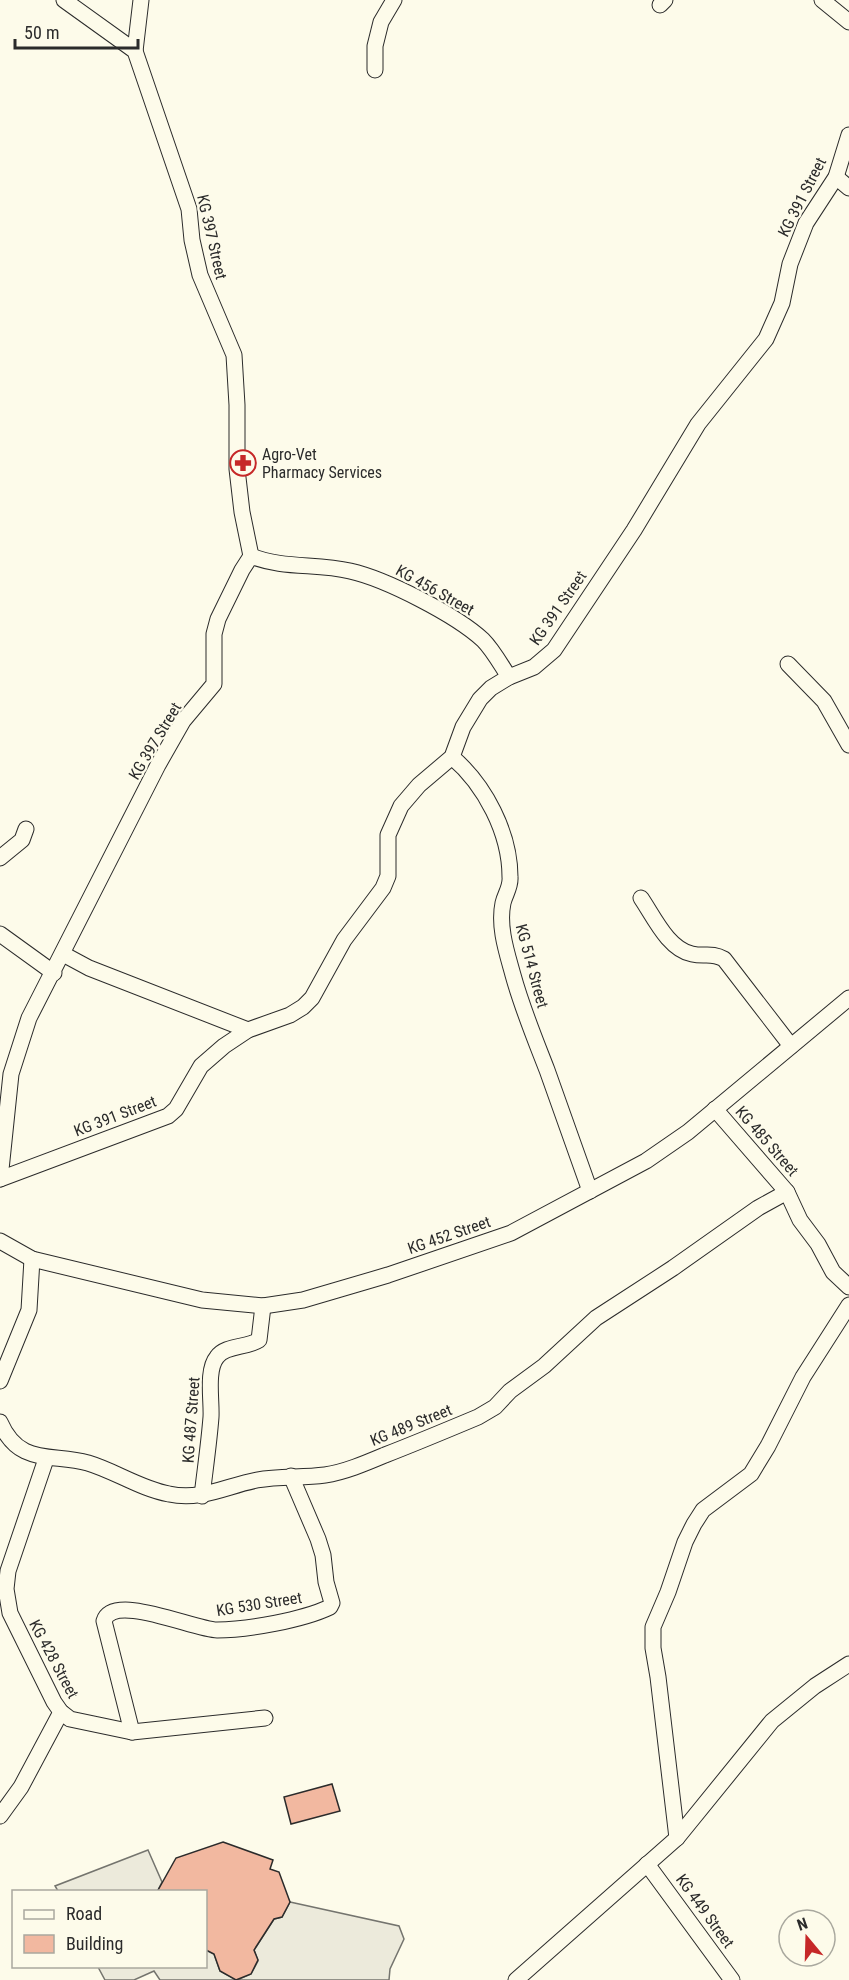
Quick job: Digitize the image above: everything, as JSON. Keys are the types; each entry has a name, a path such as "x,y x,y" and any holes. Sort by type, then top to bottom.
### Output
{"street":[{"path":"64,0 135,51 141,0"},
{"path":"375,70 375,46 381,22 394,0"},
{"path":"822,0 849,22"},
{"name":"KG 397 Street","path":"0,1179 11,1074 29,1018 54,973 158,765 183,721 214,684 214,634 218,619 251,556 242,512 237,469 234,355 200,275 192,240 189,209 135,51"},
{"name":"KG 391 Street","path":"0,1179 168,1116 176,1109 201,1066 224,1046 248,1030 290,1015 312,998 345,940 388,876 388,835 401,806 419,785 452,757 463,727 480,699 491,688 509,677 534,667 554,650 634,530 698,424 766,339 782,303 790,264 806,223 836,177 849,135"},
{"path":"836,177 849,188"},
{"name":"KG 456 Street","path":"251,556 279,564 351,571 389,583 465,625 485,642 509,677"},
{"path":"788,664 824,701 849,746"},
{"name":"KG 514 Street","path":"452,757 462,766 485,796 500,826 511,879 501,916 504,942 519,997 590,1191"},
{"path":"0,858 22,840 26,829"},
{"path":"641,898 671,941 680,950 693,955 715,954 724,959 791,1046"},
{"path":"0,934 54,973"},
{"path":"63,954 89,968 248,1030"},
{"name":"KG 452 Street","path":"0,1241 32,1258 202,1300 263,1306 303,1300 511,1233 646,1161 688,1132 849,998"},
{"name":"KG 485 Street","path":"716,1109 787,1192 800,1220 818,1244 833,1272 849,1287"},
{"name":"KG 489 Street","path":"0,1422 14,1444 26,1453 46,1459 65,1459 88,1463 166,1494 202,1496 256,1480 326,1474 360,1465 478,1417 495,1407 510,1391 544,1366 596,1318 673,1268 758,1208 787,1192"},
{"path":"0,1381 29,1310 32,1258"},
{"path":"677,1838 652,1648 653,1627 694,1524 703,1510 751,1474 803,1377 849,1305"},
{"name":"KG 487 Street","path":"202,1496 211,1414 210,1383 214,1361 218,1355 227,1350 259,1340 263,1306"},
{"name":"KG 428 Street","path":"46,1459 8,1571 6,1589 10,1613 41,1679 61,1712 70,1719 132,1732 265,1718"},
{"name":"KG 530 Street","path":"132,1732 104,1621 112,1611 124,1609 217,1630 283,1621 324,1610 332,1603 318,1539 291,1476"},
{"path":"516,1980 677,1838 772,1721 815,1686 849,1665"},
{"path":"0,1816 21,1787 61,1712"},
{"name":"KG 449 Street","path":"647,1864 732,1980"}],"shaded area":[{"path":"148,1850 162,1882 158,1890 57,1890 55,1886"},
{"path":"290,1902 399,1926 404,1939 390,1969 389,1980 237,1980 251,1974 258,1961 254,1950 274,1919 282,1917"},
{"path":"207,1950 214,1954 220,1971 237,1980 160,1980 154,1971 134,1980 105,1980 99,1968 207,1968"}],"building":[{"path":"332,1784 340,1811 291,1824 284,1797"},
{"path":"223,1842 273,1860 270,1869 279,1872 290,1902 282,1917 274,1919 254,1950 258,1960 251,1974 236,1980 220,1971 214,1954 207,1950 207,1890 158,1890 176,1858"}],"place":[{"name":"Agro-Vet Pharmacy Services","path":"243,463"}]}
